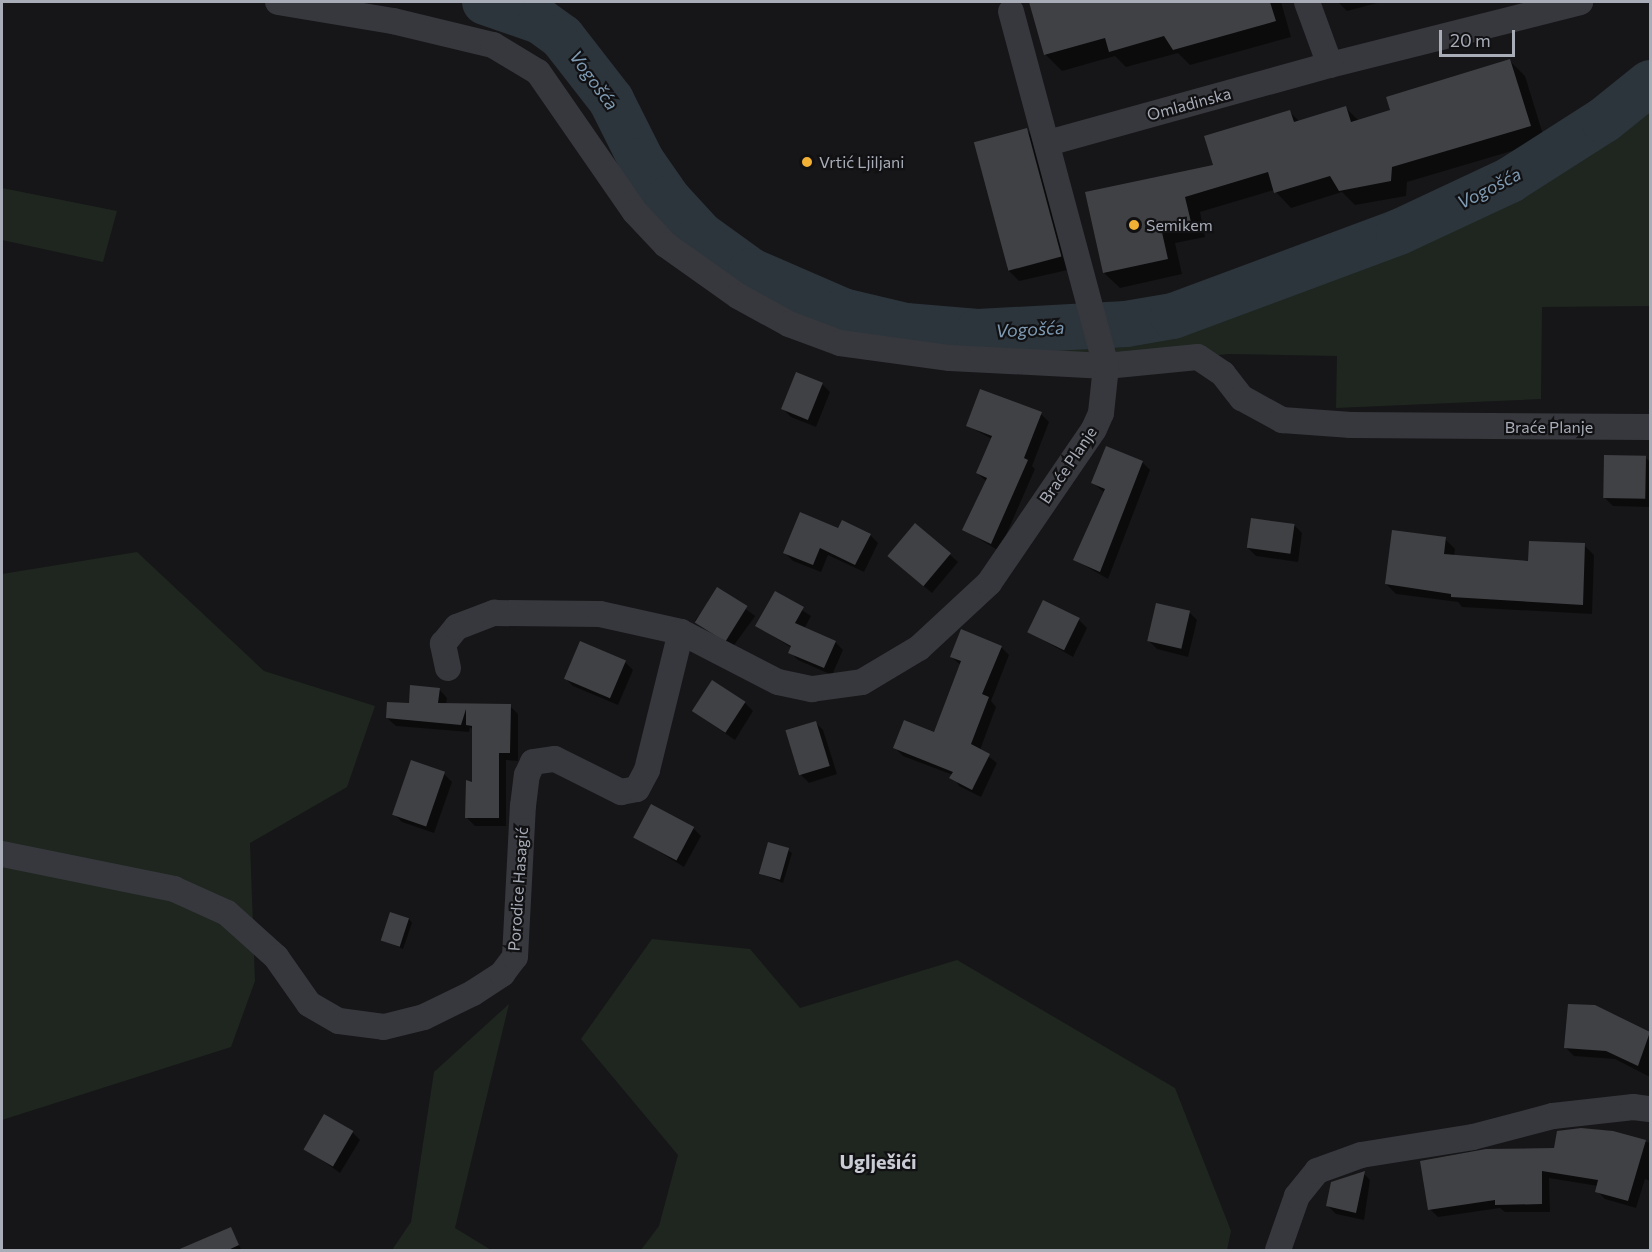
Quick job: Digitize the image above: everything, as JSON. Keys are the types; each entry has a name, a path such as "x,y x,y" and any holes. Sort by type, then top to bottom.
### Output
{"street":[{"path":"278,2 393,21 493,45 538,72 635,212 666,245 738,296 789,324 840,343 876,350 950,358 1103,356 1011,10"},
{"path":"1307,2 1330,66"},
{"name":"Omladinska","path":"1048,143 1330,66 1580,2"},
{"name":"Braće Planje","path":"681,632 778,682 812,689 862,682 887,671 919,648 989,583 1094,429 1101,413 1103,356 1198,357 1223,374 1242,398 1282,420 1351,425 1650,427"},
{"path":"448,668 443,644 457,627 494,613 600,614 681,632"},
{"name":"Porodice Hasagić","path":"2,854 174,889 227,913 276,957 309,1004 339,1021 384,1026 424,1017 473,993 502,974 515,957 523,806 527,775 533,762 555,759 613,789 637,789 647,771 681,632"},
{"path":"1278,1251 1297,1196 1317,1171 1361,1155 1473,1137 1553,1116 1633,1107 1650,1109"}],"shaded area":[{"path":"1650,83 1650,306 1542,307 1541,399 1336,408 1337,356 1229,354 1106,366 789,324 800,295 843,311 906,326 978,332 1126,324 1173,316 1399,232 1510,180 1604,120"},
{"path":"2,188 117,211 103,262 2,240"},
{"path":"137,552 264,671 375,706 347,787 250,843 255,981 231,1047 2,1120 2,574"},
{"path":"652,939 750,949 800,1008 957,960 1175,1088 1231,1231 1227,1250 641,1250 659,1226 678,1155 581,1039"},
{"path":"509,1004 455,1228 491,1250 392,1250 411,1222 434,1072"}],"building":[{"path":"1029,2 1270,2 1276,21 1173,50 1164,36 1109,52 1105,38 1044,55"},
{"path":"1510,59 1531,126 1392,167 1391,181 1339,191 1330,176 1274,193 1268,172 1185,197 1191,222 1161,228 1168,259 1103,273 1085,192 1213,165 1204,136 1290,110 1294,122 1346,106 1351,122 1390,110 1386,97"},
{"path":"1027,128 1061,256 1008,271 974,142"},
{"path":"796,372 823,383 808,420 781,409"},
{"path":"980,389 1042,412 1024,458 1028,460 991,544 962,530 987,478 976,473 992,436 966,426"},
{"path":"1106,446 1143,461 1100,572 1073,560 1105,489 1091,483"},
{"path":"1604,455 1646,456 1645,499 1603,498"},
{"path":"800,512 838,528 842,520 871,534 855,565 820,548 813,565 783,553"},
{"path":"1251,518 1295,524 1290,554 1247,548"},
{"path":"915,523 951,553 923,586 887,556"},
{"path":"1392,530 1446,537 1444,554 1528,561 1529,541 1585,543 1583,605 1451,597 1451,594 1385,584"},
{"path":"717,587 748,606 725,642 695,623"},
{"path":"775,591 804,607 795,623 836,641 824,668 788,653 791,646 755,626"},
{"path":"1043,600 1080,618 1064,650 1027,632"},
{"path":"1156,603 1190,611 1181,649 1147,641"},
{"path":"961,629 1002,646 982,694 989,697 971,744 990,754 972,790 949,778 953,772 893,748 904,720 934,732 961,661 950,657"},
{"path":"580,641 626,661 610,698 564,679"},
{"path":"712,680 746,702 725,733 692,711"},
{"path":"410,685 440,688 438,703 511,704 510,753 499,753 499,818 465,818 466,780 472,782 472,726 466,725 466,709 461,725 386,718 387,702 409,703"},
{"path":"816,721 830,766 799,775 785,730"},
{"path":"411,760 445,772 426,827 392,815"},
{"path":"651,804 694,827 676,861 633,838"},
{"path":"768,842 789,848 780,880 759,874"},
{"path":"390,912 409,918 400,947 381,941"},
{"path":"1568,1004 1595,1005 1650,1032 1638,1066 1606,1051 1564,1048"},
{"path":"324,1114 353,1131 333,1167 304,1150"},
{"path":"1581,1128 1613,1131 1646,1140 1628,1201 1595,1192 1598,1180 1542,1171 1542,1204 1495,1205 1495,1200 1428,1210 1420,1161 1486,1149 1554,1148 1557,1131"},
{"path":"1365,1171 1356,1213 1326,1206 1331,1182"},
{"path":"231,1227 239,1245 226,1251 175,1251"}],"waterway":[{"name":"Vogošća","path":"485,2 540,21 562,37 611,100 641,160 668,199 701,235 751,271 843,311 906,326 978,332 1126,324 1173,316 1399,232 1510,180 1604,120 1650,83"}],"place":[{"name":"Vrtić Ljiljani","path":"807,162"},
{"name":"Semikem","path":"1134,225"}],"district":[{"name":"Uglješići","path":"878,1161"}]}
